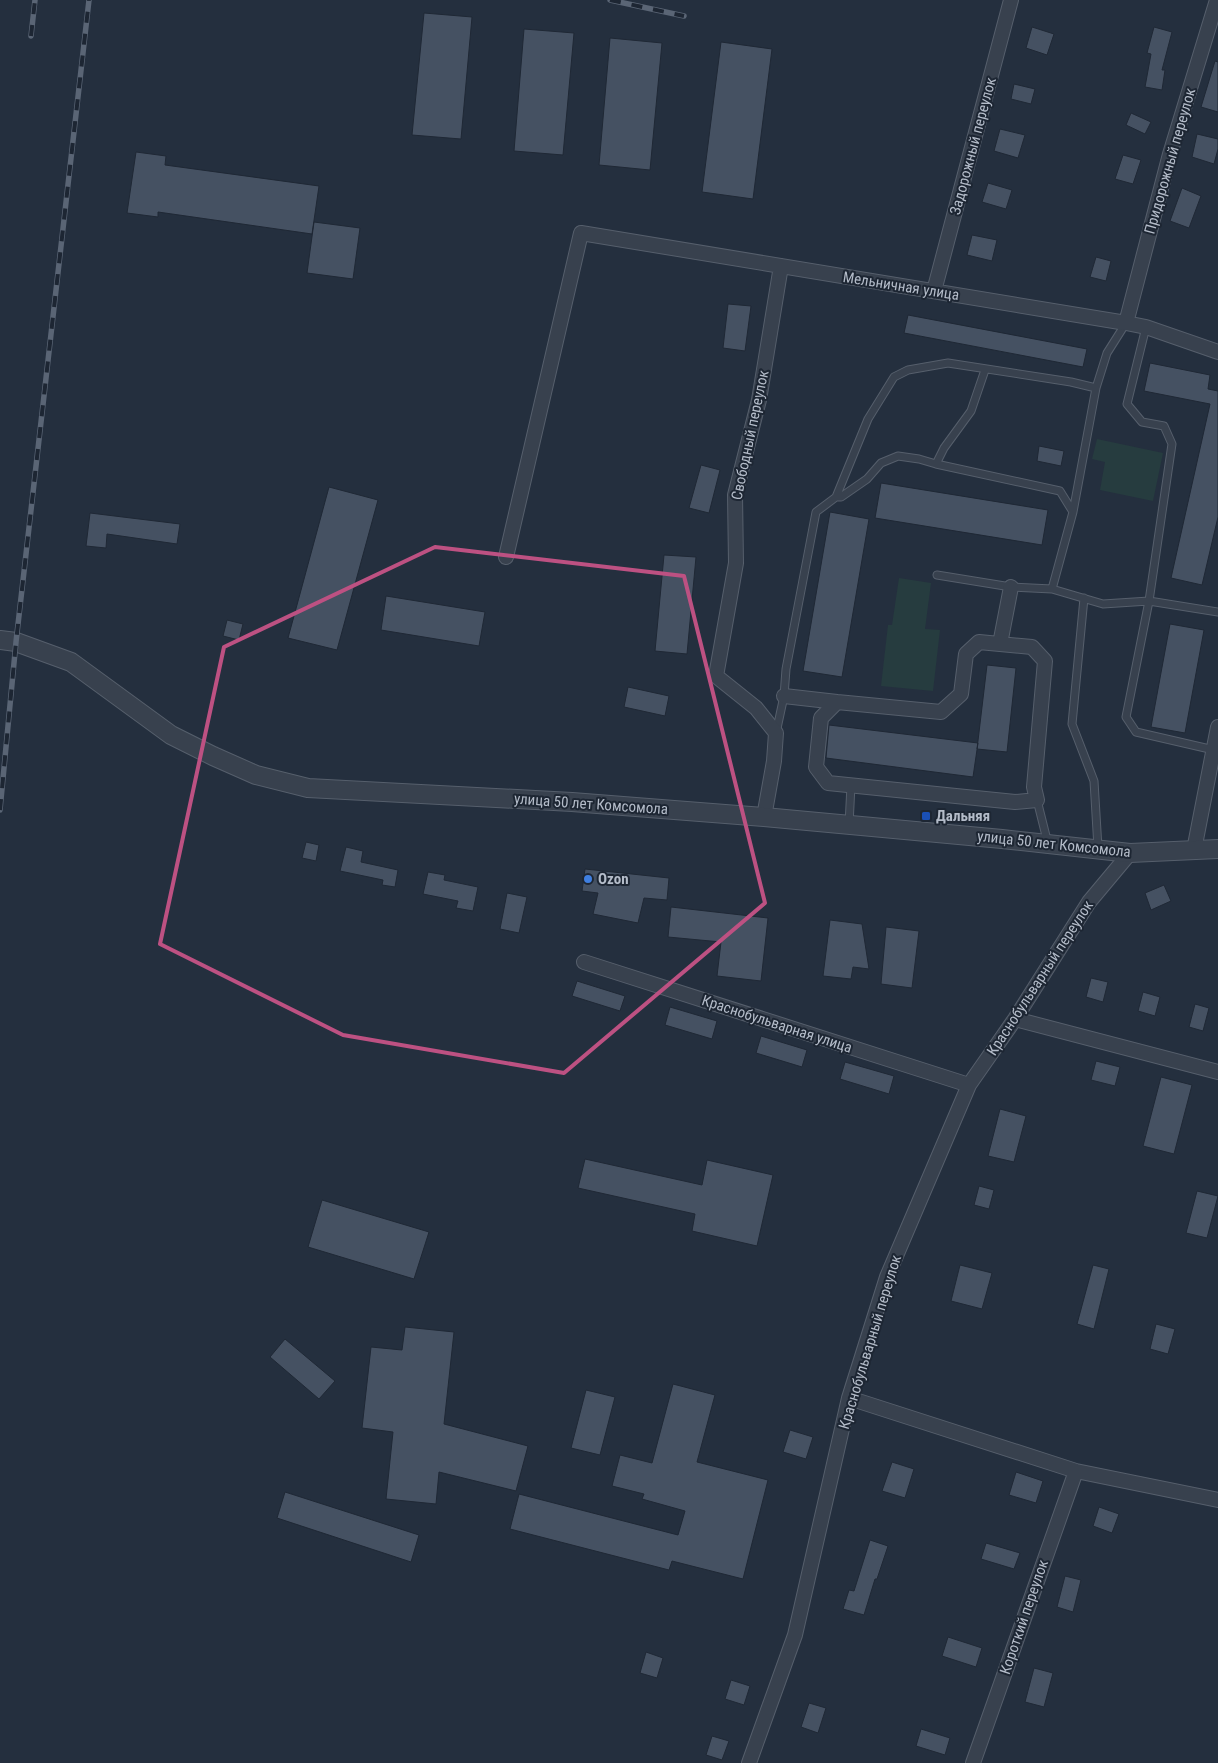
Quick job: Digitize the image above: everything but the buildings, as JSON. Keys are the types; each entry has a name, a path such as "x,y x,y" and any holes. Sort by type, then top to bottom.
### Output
{"street":[{"name":"Задорожный переулок","path":"934,291 1011,0"},
{"name":"Придорожный переулок","path":"1126,323 1170,154 1217,0"},
{"name":"Мельничная улица","path":"506,557 581,233 1126,323 1146,327 1218,352"},
{"name":"Свободный переулок","path":"776,733 756,708 716,676 736,563 735,495 759,400 781,266"},
{"path":"1000,644 1011,587"},
{"name":"улица 50 лет Комсомола","path":"0,640 16,642 71,662 171,735 214,756 256,774 308,788 572,802 764,817 1130,853 1218,849"},
{"path":"784,696 941,712 962,694 966,654 979,642 1032,647 1045,661 1034,787 1037,800 1014,802 828,783 816,767 821,718 836,702"},
{"path":"1194,850 1218,728"},
{"path":"764,817 774,761 776,733"},
{"name":"Краснобульварный переулок","path":"749,1763 795,1635 850,1398 887,1277 969,1085 1015,1019 1088,902 1130,853"},
{"name":"Краснобульварная улица","path":"584,962 969,1085"},
{"path":"1015,1019 1218,1072"},
{"path":"850,1398 1076,1471 1218,1500"},
{"name":"Короткий переулок","path":"973,1763 1076,1471"}],"lane":[{"path":"1052,589 1073,512 1096,388 1106,354 1126,323"},
{"path":"1146,327 1127,404 1142,422 1164,426 1172,444 1149,601 1126,717 1136,732 1214,750"},
{"path":"776,733 784,696 786,669 816,512 836,497 868,419 894,377 908,370 948,363 1071,382 1096,388"},
{"path":"936,464 944,448 971,411 985,370"},
{"path":"836,497 841,497 867,479 881,463 898,456 919,459 1060,491 1073,512"},
{"path":"937,575 1011,587 1052,589 1103,604 1149,601 1218,612"},
{"path":"1084,598 1072,724 1094,781 1098,850"},
{"path":"849,825 852,786"},
{"path":"1037,800 1048,844"}],"highlighted area":[{"path":"435,547 684,576 765,903 564,1073 343,1035 160,944 224,647"}],"green space":[{"path":"1097,439 1163,453 1153,501 1100,490 1105,462 1092,459"},
{"path":"899,578 931,583 925,629 940,630 933,691 881,686 888,625 892,625"}],"railway":[{"path":"31,36 35,0"},
{"path":"0,810 16,642 89,0"},
{"path":"610,0 684,16"}],"place":[{"name":"Дальняя","path":"926,816"},
{"name":"Ozon","path":"588,879"}]}
